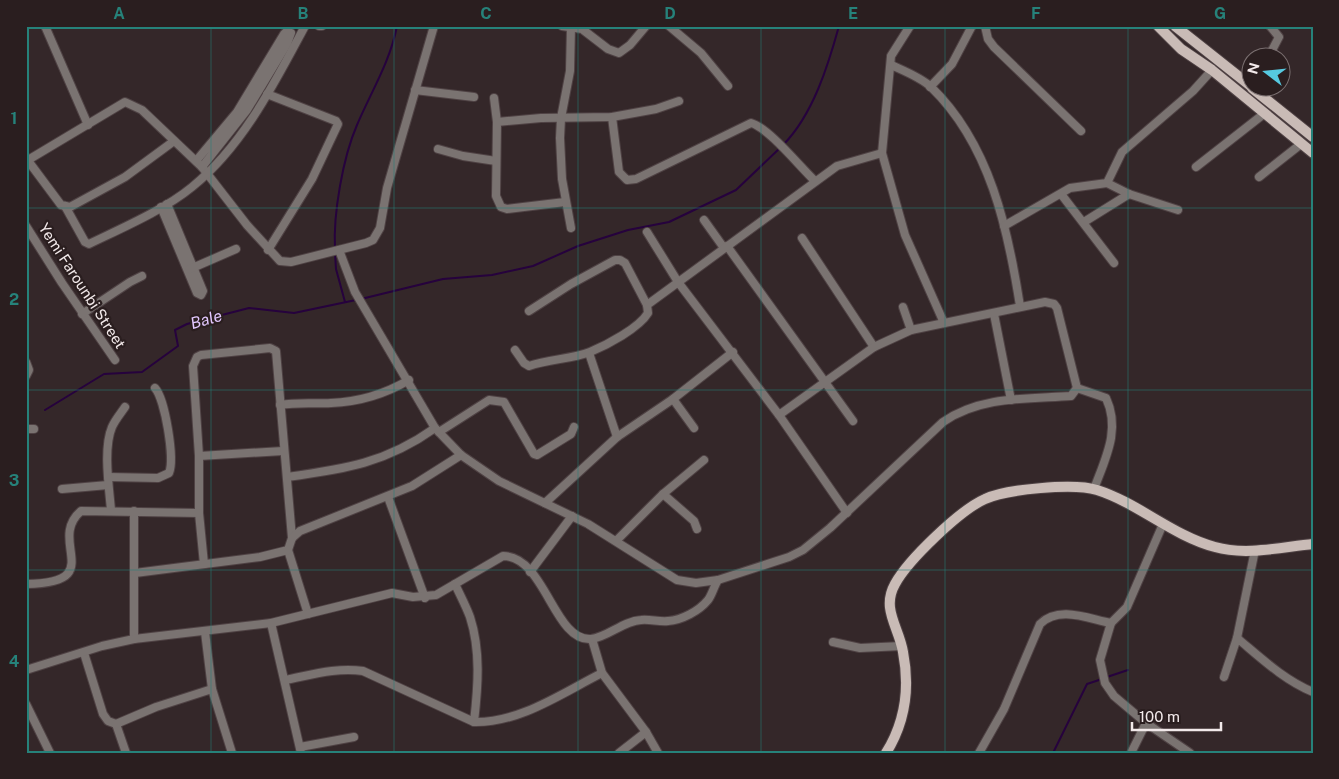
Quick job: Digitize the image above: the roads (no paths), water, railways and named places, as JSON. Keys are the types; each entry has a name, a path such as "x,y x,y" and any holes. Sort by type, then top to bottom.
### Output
{"main road":[{"path":"1158,26 1181,49 1212,70 1313,153"},
{"path":"1175,26 1242,78"},
{"path":"1266,98 1313,137"},
{"path":"1288,131 1295,122"},
{"path":"886,753 899,730 906,702 902,646 890,614 890,595 893,586 915,558 980,501 1002,493 1041,488 1094,489 1163,524 1215,547 1255,550 1313,544"}],"street":[{"path":"45,26 88,125"},
{"path":"65,206 87,244 164,205 208,173 247,126 305,26"},
{"path":"174,141 125,177 74,206 65,206 58,202 27,159 125,102 142,110 208,173 268,250 280,261 291,262 366,243 378,234 386,188 434,26"},
{"path":"570,228 562,179 560,118 569,80 568,27 582,29 608,49 619,53 630,45 646,26"},
{"path":"669,26 701,53 728,86"},
{"path":"910,26 893,52 882,153 891,194 905,235 944,323"},
{"path":"930,87 952,64 972,26"},
{"path":"985,26 988,38 994,47 1081,131"},
{"path":"1270,26 1279,37 1273,48"},
{"path":"286,32 291,33 287,44 248,110 199,164 237,112 284,34 286,32"},
{"path":"891,65 930,87 956,117 976,147 1004,226 1020,306"},
{"path":"1107,183 1122,152 1193,91 1212,70"},
{"path":"415,90 474,97"},
{"path":"267,94 336,120 338,124 312,179 268,250"},
{"path":"494,98 496,122 496,196 502,207 508,209 566,202"},
{"path":"496,122 612,117 656,109 679,102"},
{"path":"1196,167 1265,113"},
{"path":"612,117 619,172 628,180 636,179 748,123 759,126 815,181"},
{"path":"1259,177 1301,144"},
{"path":"438,149 463,156 496,161"},
{"path":"647,305 815,181 846,162 882,153"},
{"path":"1004,226 1070,188 1107,183 1129,194 1178,210"},
{"path":"1061,194 1114,263"},
{"path":"1084,222 1129,194"},
{"path":"164,205 190,268 236,249"},
{"path":"704,220 853,421"},
{"name":"Yemi Farounbi Street","path":"26,226 82,314 115,360"},
{"path":"647,232 678,282 733,352 847,513"},
{"path":"802,238 874,347"},
{"path":"333,251 355,292 437,430 461,455 499,481 572,516 616,541 677,580 696,583 718,580 789,557 803,550 847,513 950,417 984,403 1072,396 1077,388 1057,308 1054,304 1045,302 910,330 874,347 779,415"},
{"path":"515,350 524,363 529,366 546,360 589,353 632,329 648,313 647,305 624,263 620,260 615,260 571,284 528,311"},
{"path":"82,314 142,276"},
{"path":"903,307 910,330"},
{"path":"994,314 1011,400"},
{"path":"204,564 199,513 199,456 193,366 197,357 272,348 276,351 283,451 292,538 288,550 308,614"},
{"path":"545,503 616,437 673,398 733,352"},
{"path":"589,353 616,437"},
{"path":"26,362 29,370 26,376"},
{"path":"280,405 310,402 331,403 362,398 385,392 408,380"},
{"path":"62,489 108,481 158,478 169,473 172,462 161,398 155,388"},
{"path":"1077,388 1106,398 1112,415 1114,427 1111,442 1094,489"},
{"path":"673,398 694,428"},
{"path":"287,477 344,469 362,464 398,450 489,400 504,402 534,454 571,434 574,427"},
{"path":"111,510 108,481 109,438 113,424 125,407"},
{"path":"199,456 283,451"},
{"path":"292,538 300,531 321,521 388,497 430,476 461,455"},
{"path":"616,541 663,494 704,460"},
{"path":"663,494 694,521 697,529"},
{"path":"388,497 425,598"},
{"path":"26,584 50,584 66,577 71,567 70,533 74,518 81,510 199,513"},
{"path":"134,511 134,639"},
{"path":"530,572 572,516"},
{"path":"1163,524 1128,607 1111,624 1100,660 1105,682 1114,696 1146,723 1190,753"},
{"path":"134,573 260,557 288,550"},
{"path":"1224,677 1237,638 1255,550"},
{"path":"26,670 134,639 271,624 392,592 425,598 436,595 503,556 513,558 530,572 568,628 578,636 592,639 632,621 651,619 666,622 690,614 708,600 718,580"},
{"path":"455,584 470,616 478,666 474,722"},
{"path":"979,753 1004,709 1040,624 1051,616 1066,614 1111,624"},
{"path":"271,624 301,750 354,737"},
{"path":"205,632 212,689 232,753"},
{"path":"1237,638 1280,674 1296,685 1313,692"},
{"path":"592,639 602,673 646,732 658,753"},
{"path":"833,642 860,648 902,646"},
{"path":"84,653 103,714 108,721 116,724 156,707 212,689"},
{"path":"285,680 335,670 363,671 474,722 490,722 511,718 602,673"},
{"path":"26,704 50,753"},
{"path":"1131,753 1146,723"},
{"path":"116,724 126,753"},
{"path":"619,753 646,732"}],"waterway":[{"path":"335,249 337,203 347,153 357,125 390,52 397,26"},
{"path":"784,144 803,119 818,89 839,26"},
{"path":"361,299 443,279 492,275 533,266 578,246 628,230 669,222 736,190 781,147"},
{"path":"335,253 336,269 345,302"},
{"name":"Bale","path":"45,410 104,374 142,372 178,346 175,330 187,324 249,308 294,313 356,300"},
{"path":"1107,677 1128,670"},
{"path":"1053,753 1087,684 1102,679"}]}
